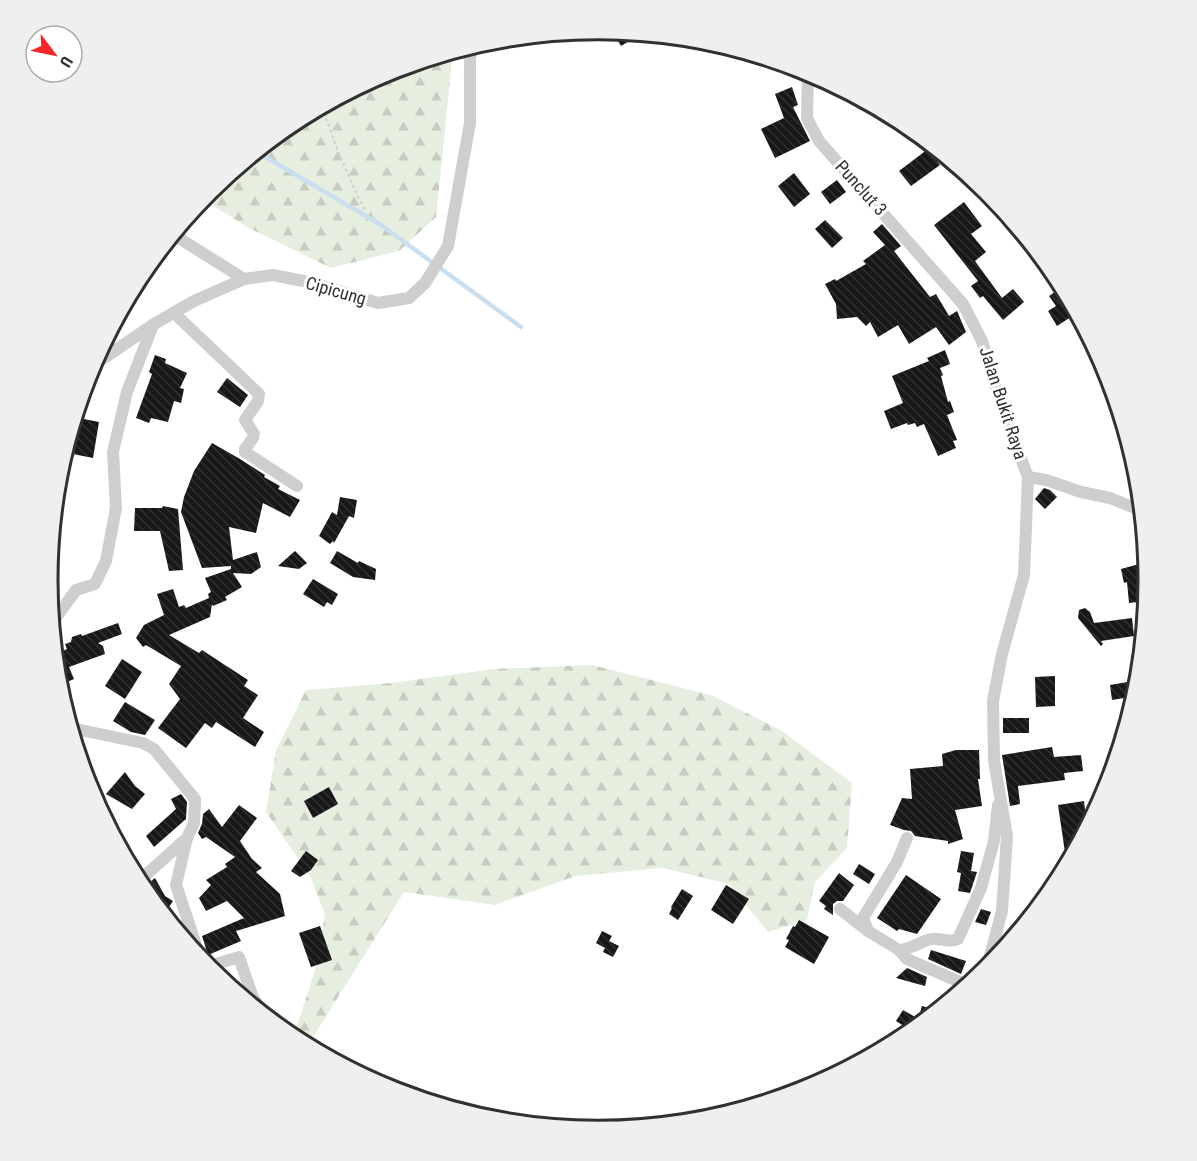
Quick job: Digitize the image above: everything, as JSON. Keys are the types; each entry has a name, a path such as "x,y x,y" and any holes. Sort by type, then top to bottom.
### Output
{"street":[{"name":"Cipicung","path":"108,356 154,324 194,301 244,279 273,275 313,283 378,303 409,298 425,283 448,246 470,123 470,56"},
{"name":"Punclut 3","path":"808,83 807,118 819,141 951,289"},
{"path":"181,239 244,279"},
{"name":"Jalan Bukit Raya","path":"951,289 963,304 982,341 1004,414 1028,477 1110,498 1134,508"},
{"path":"174,313 258,392 258,401 245,420 254,434 245,452 297,486"},
{"path":"60,612 76,590 95,584 106,561 116,508 113,452 127,392 154,324"},
{"path":"993,949 1005,889 1007,836 994,761 993,701 1002,654 1024,575 1028,477"},
{"path":"80,730 143,743 153,750 195,799 194,823 187,838 176,885 194,938"},
{"path":"900,950 910,949 931,939 953,941 958,939 981,888 994,841 999,792"},
{"path":"146,875 187,838"},
{"path":"868,931 863,918 897,862 907,838"},
{"path":"840,909 868,931 900,950 907,959 932,972 959,982"},
{"path":"218,963 239,957 252,994"}],"path":[{"path":"325,115 337,149 365,210"}],"green space":[{"path":"452,61 436,217 399,251 331,268 247,227 212,205 270,152 298,132 360,96 425,69"},
{"path":"592,665 711,695 782,731 852,783 847,848 815,882 807,920 768,932 729,884 663,868 575,876 495,905 404,892 313,1039 296,1028 315,971 325,914 310,876 266,812 276,750 306,690 391,683 494,669"}],"building":[{"path":"618,41 628,42 621,46"},
{"path":"792,87 798,105 793,107 810,141 775,158 761,129 784,118 775,94"},
{"path":"925,151 940,165 911,186 899,171"},
{"path":"794,173 810,194 794,207 778,186"},
{"path":"837,180 846,192 830,204 821,192"},
{"path":"964,202 982,226 971,234 986,252 975,261 1002,298 1013,289 1024,302 1003,320 983,296 980,298 971,286 978,281 934,225"},
{"path":"825,220 843,238 832,248 815,229"},
{"path":"882,224 901,246 894,251 930,297 936,294 949,316 957,311 966,332 949,345 936,327 909,344 898,325 878,337 870,322 866,326 857,317 837,319 836,304 825,284 835,279 836,281 866,264 863,261 885,245 873,232"},
{"path":"1055,292 1070,318 1057,326 1048,311 1056,306 1049,296"},
{"path":"945,350 950,364 940,368 943,375 941,376 948,402 950,401 954,412 947,415 957,440 953,441 956,448 938,456 924,424 917,427 915,423 908,425 907,423 891,429 884,411 903,403 892,376 929,361 927,358"},
{"path":"155,355 166,359 165,363 187,373 180,388 184,389 181,403 174,401 168,422 151,418 149,423 136,418 152,374 149,372"},
{"path":"227,378 248,395 240,407 217,392"},
{"path":"84,419 99,422 93,458 74,454"},
{"path":"212,443 265,475 264,477 280,486 278,489 300,500 290,517 263,503 256,533 229,527 233,560 257,552 261,567 251,574 233,573 242,587 225,597 227,600 213,606 212,604 210,617 169,635 199,653 202,650 248,680 244,686 258,695 243,718 264,732 255,747 216,722 212,728 205,723 186,748 158,728 180,699 169,684 181,666 146,645 143,647 136,638 144,625 164,615 157,594 173,589 179,607 184,605 186,608 209,598 208,594 211,592 205,578 231,569 231,566 202,568 181,512 194,471"},
{"path":"1044,488 1057,497 1045,509 1035,499"},
{"path":"340,497 357,500 354,518 349,516 334,543 333,541 330,544 319,536 332,512 337,515"},
{"path":"163,506 178,509 183,570 169,571 160,531 134,531 135,508 162,508"},
{"path":"295,551 307,563 299,569 278,566"},
{"path":"337,551 358,563 359,561 376,569 375,580 353,577 330,563"},
{"path":"1138,564 1137,602 1129,603 1127,582 1124,583 1121,569"},
{"path":"313,579 338,594 332,605 327,602 324,607 303,594"},
{"path":"1085,608 1090,612 1094,623 1132,618 1134,636 1101,641 1103,644 1101,646 1078,618 1079,610"},
{"path":"118,623 122,634 98,643 103,646 105,654 69,667 74,679 68,682 63,651 67,649 65,644 71,642 72,637 81,634 82,636"},
{"path":"122,659 142,672 125,699 105,686"},
{"path":"1055,676 1055,706 1036,707 1035,677"},
{"path":"1129,682 1125,698 1112,700 1110,685"},
{"path":"125,702 155,720 145,735 131,732 113,721"},
{"path":"1003,718 1029,718 1029,733 1003,733"},
{"path":"1052,747 1054,757 1081,755 1083,771 1064,773 1065,780 1018,786 1020,804 1010,806 1002,755"},
{"path":"956,750 979,750 980,779 978,779 982,806 955,810 963,839 948,844 948,841 915,836 911,831 890,825 902,798 912,799 910,769 943,766 942,754"},
{"path":"125,772 135,786 145,794 132,809 106,794"},
{"path":"329,787 338,804 313,818 304,801"},
{"path":"181,794 187,802 186,819 154,847 146,836 176,809 171,799"},
{"path":"1084,801 1085,814 1065,853 1058,805"},
{"path":"239,805 257,818 240,841 252,859 262,868 256,872 280,894 285,916 236,931 241,941 210,954 202,936 244,918 227,901 206,911 199,898 211,885 206,880 227,867 225,864 235,857 206,837 202,839 198,833 203,814 209,809 222,827"},
{"path":"306,851 318,860 311,870 300,877 291,871"},
{"path":"961,851 974,853 971,871 977,872 970,893 958,891 961,873 957,872"},
{"path":"859,864 875,874 869,884 853,874"},
{"path":"839,873 854,885 843,901 833,904 833,915 824,909 826,906 819,901"},
{"path":"906,875 941,899 917,934 899,929 897,931 877,918"},
{"path":"155,878 165,896 173,901 169,907 150,882"},
{"path":"726,885 749,899 733,924 711,910"},
{"path":"682,889 693,896 678,920 669,914"},
{"path":"981,909 991,912 986,925 975,922"},
{"path":"799,920 829,937 814,964 785,947 789,940 786,939"},
{"path":"320,926 332,960 311,967 299,933"},
{"path":"602,931 612,936 609,941 619,946 613,957 603,952 605,948 596,943"},
{"path":"931,950 966,961 961,974 928,959"},
{"path":"907,968 927,977 925,986 896,978"},
{"path":"922,1006 928,1008 927,1009 919,1014"},
{"path":"903,1010 916,1017 903,1026 896,1021"}],"waterway":[{"path":"265,156 381,225 521,327"}]}
